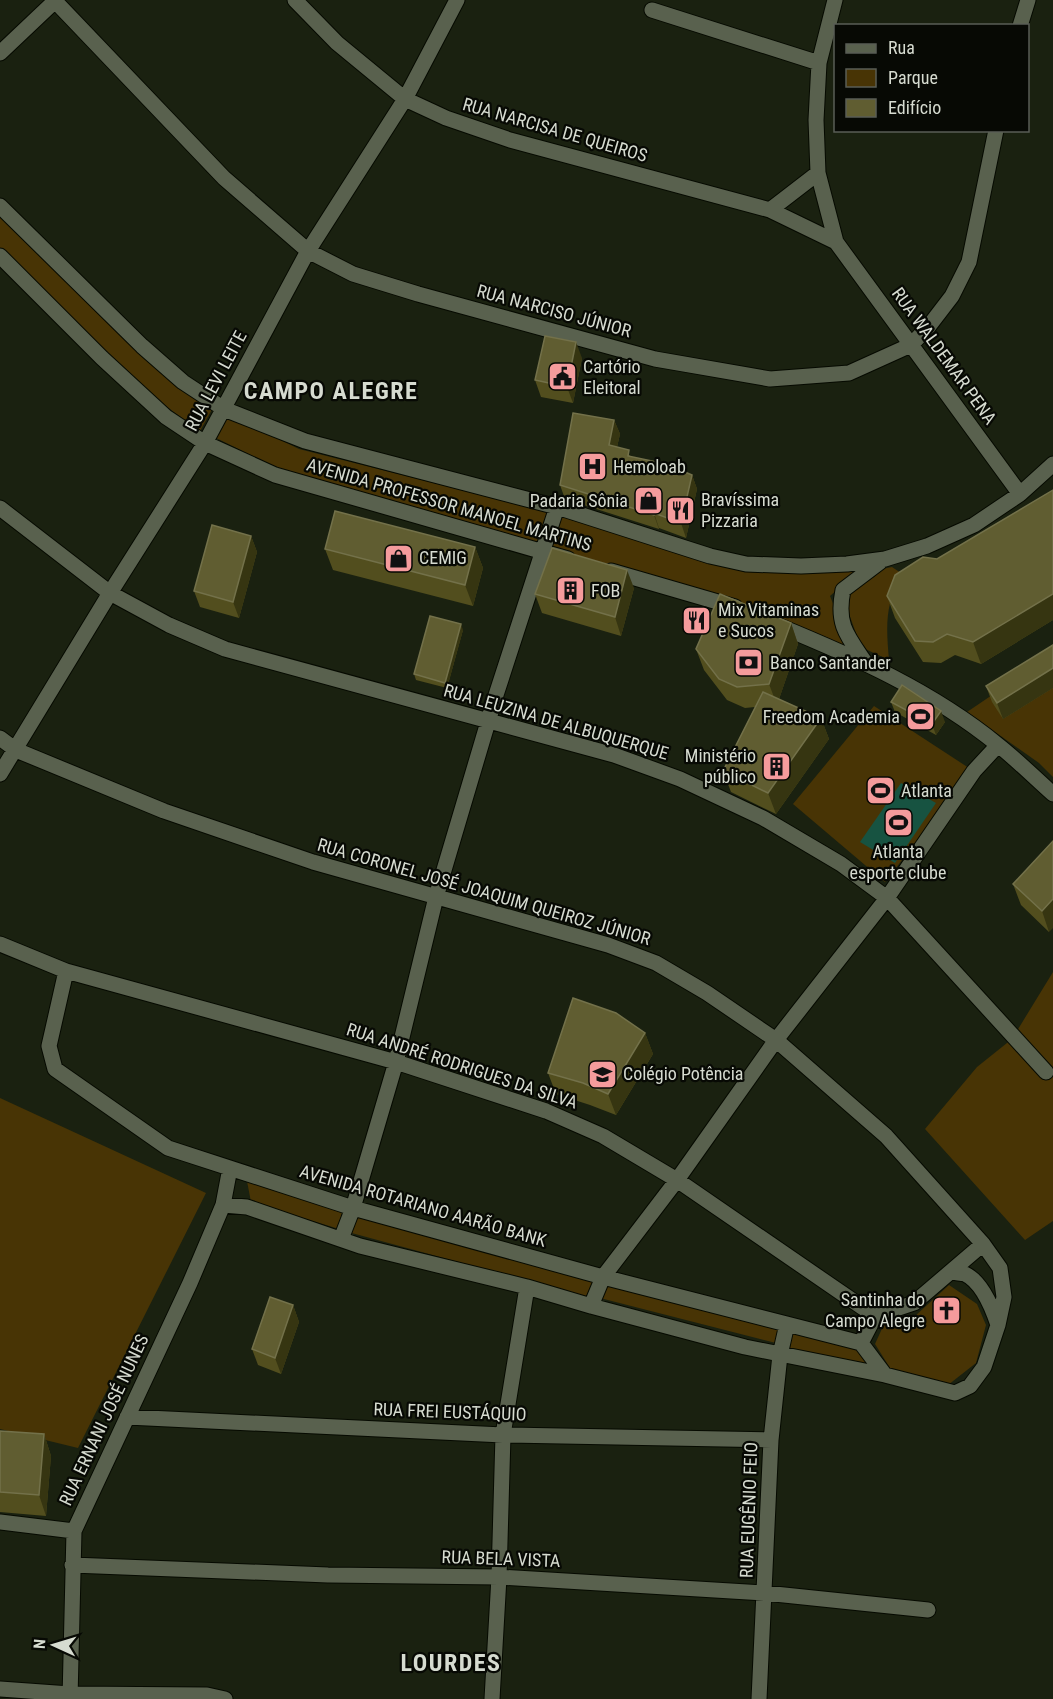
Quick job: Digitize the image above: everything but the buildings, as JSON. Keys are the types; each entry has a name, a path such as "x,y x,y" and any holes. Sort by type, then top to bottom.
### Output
{"street":[{"path":"0,53 55,0"},
{"name":"RUA NARCISO JÚNIOR","path":"55,0 224,178 308,251 353,274 441,300 655,359 770,379 849,374 911,345 952,296 969,262 996,132"},
{"name":"RUA NARCISA DE QUEIROS","path":"295,0 337,43 405,99 446,118 510,140 770,210 836,242"},
{"name":"RUA LEVI LEITE","path":"0,774 205,443 308,251 405,99 457,0"},
{"path":"835,0 819,63 816,120 818,173 836,242"},
{"path":"1021,24 1028,0"},
{"path":"652,10 819,63"},
{"path":"770,210 818,173"},
{"name":"AVENIDA PROFESSOR MANOEL MARTINS","path":"0,206 142,346 183,382 224,409 305,441 557,507 710,556 746,564 801,566 847,564 885,559 927,546 974,525 1020,494 1053,464"},
{"name":"RUA WALDEMAR PENA","path":"836,242 1020,494"},
{"name":"AVENIDA PROFESSOR MANOEL MARTINS","path":"0,256 102,358 166,417 205,443 275,476 542,551 746,612"},
{"path":"341,1239 353,1208 396,1062 436,897 557,507"},
{"name":"RUA LEUZINA DE ALBUQUERQUE","path":"0,508 110,593 169,625 225,649 614,755 680,779 764,818 841,864 887,898 1046,1072"},
{"path":"865,662 846,633 840,619 840,605 843,590 853,580 885,559"},
{"path":"768,621 865,662 908,684 952,711 998,745 1053,794"},
{"name":"RUA CORONEL JOSÉ JOAQUIM QUEIROZ JÚNIOR","path":"0,738 16,750 164,811 313,862 608,945 656,963 707,993 776,1040 886,1136 983,1244 1000,1268 1004,1297 998,1325"},
{"path":"591,1306 603,1277 677,1180 776,1040 887,898 974,771 998,745"},
{"name":"RUA ANDRÉ RODRIGUES DA SILVA","path":"0,944 66,971 396,1062 546,1111 603,1136 677,1180 875,1316"},
{"name":"AVENIDA ROTARIANO AARÃO BANK","path":"66,971 49,1046 55,1069 168,1148 353,1208 603,1277 861,1343"},
{"name":"RUA ERNANI JOSÉ NUNES","path":"70,1696 74,1531 190,1283 223,1205 230,1168"},
{"path":"223,1205 247,1207 360,1246 527,1287 745,1347 885,1375 955,1394 970,1386 984,1367 998,1325 989,1300 976,1285 965,1274 951,1272"},
{"path":"885,1375 861,1343 875,1316 914,1303 983,1244"},
{"path":"492,1699 499,1577 503,1435 527,1287"},
{"name":"RUA EUGÊNIO FEIO","path":"759,1699 771,1440 780,1355 787,1324"},
{"name":"RUA FREI EUSTÁQUIO","path":"127,1417 503,1435 771,1440"},
{"path":"0,1522 74,1531"},
{"name":"RUA BELA VISTA","path":"72,1565 328,1575 499,1577 765,1593 928,1610"},
{"path":"0,1689 70,1696 207,1695 225,1699"}],"green space":[{"path":"0,211 215,404 200,431 134,383 0,249"},
{"path":"228,414 299,449 549,512 539,549 286,472 214,437"},
{"path":"560,511 711,559 864,566 830,596 854,656 706,594 609,564 550,549"},
{"path":"892,567 901,573 889,606 887,636 889,660 861,647 848,611 846,589 874,577 882,569"},
{"path":"1053,654 1053,777 1039,763 967,712"},
{"name":"Atlanta","path":"874,706 972,770 885,882 793,804"},
{"path":"1053,972 1053,1221 1025,1240 925,1129 977,1067 1012,1039"},
{"path":"0,1098 206,1193 78,1448 0,1429"},
{"path":"246,1176 342,1211 339,1229 251,1202"},
{"path":"351,1215 597,1280 591,1298 348,1232"},
{"path":"605,1283 782,1328 780,1344 600,1298"},
{"path":"949,1285 977,1304 986,1325 976,1363 948,1385 890,1368 875,1344 885,1322 914,1317"},
{"path":"791,1332 857,1347 876,1369 790,1348"}],"shaded area":[{"name":"Atlanta esporte clube","path":"901,783 936,803 895,863 860,842"}],"place":[{"name":"Cartório Eleitoral","path":"562,377"},
{"name":"Hemoloab","path":"592,467"},
{"name":"Padaria Sônia","path":"649,501"},
{"name":"Bravíssima Pizzaria","path":"680,510"},
{"name":"CEMIG","path":"398,558"},
{"name":"FOB","path":"570,591"},
{"name":"Mix Vitaminas e Sucos","path":"697,620"},
{"name":"Banco Santander","path":"749,663"},
{"name":"Freedom Academia","path":"921,717"},
{"name":"Ministério público","path":"777,766"},
{"name":"Atlanta","path":"880,791"},
{"name":"Atlanta esporte clube","path":"898,823"},
{"name":"Colégio Potência","path":"602,1074"},
{"name":"Santinha do Campo Alegre","path":"946,1310"}],"district":[{"name":"CAMPO ALEGRE","path":"331,391"},
{"name":"LOURDES","path":"451,1663"}]}
